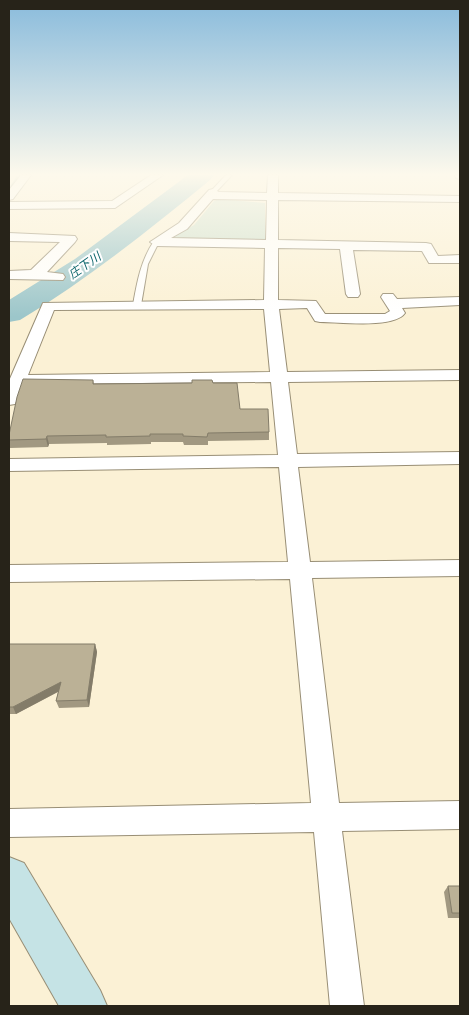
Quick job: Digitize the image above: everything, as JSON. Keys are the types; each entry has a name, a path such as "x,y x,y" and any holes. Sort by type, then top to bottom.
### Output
{"street":[{"path":"156,242 187,222"},
{"path":"272,222 271,304 346,1006"},
{"path":"9,237 71,239 41,270 34,274"},
{"path":"156,242 426,247 434,260 460,259"},
{"path":"346,246 353,294"},
{"path":"9,275 34,274 58,277"},
{"path":"9,400 48,306 311,304 320,318 387,318 398,313 390,300 460,301"},
{"path":"9,357 27,357"},
{"path":"17,380 460,375"},
{"path":"9,465 460,458"},
{"path":"9,574 460,568"},
{"path":"9,823 326,819 460,815"},
{"path":"9,878 84,1006"}],"lane":[{"path":"137,305 146,260 156,242"}],"green space":[{"path":"196,222 265,222 265,239 258,242 167,240"}],"building":[{"path":"23,379 93,380 93,384 192,383 192,380 212,380 213,383 237,383 240,409 268,409 269,432 208,433 207,437 183,436 183,434 150,434 150,436 106,437 106,435 47,436 46,439 9,440 17,397"},
{"path":"9,644 95,644 87,700 56,701 61,682 13,707 9,707"},
{"path":"448,886 460,886 460,913 452,913"}],"waterway":[{"name":"庄下川","path":"9,313 85,265 142,222"}]}
